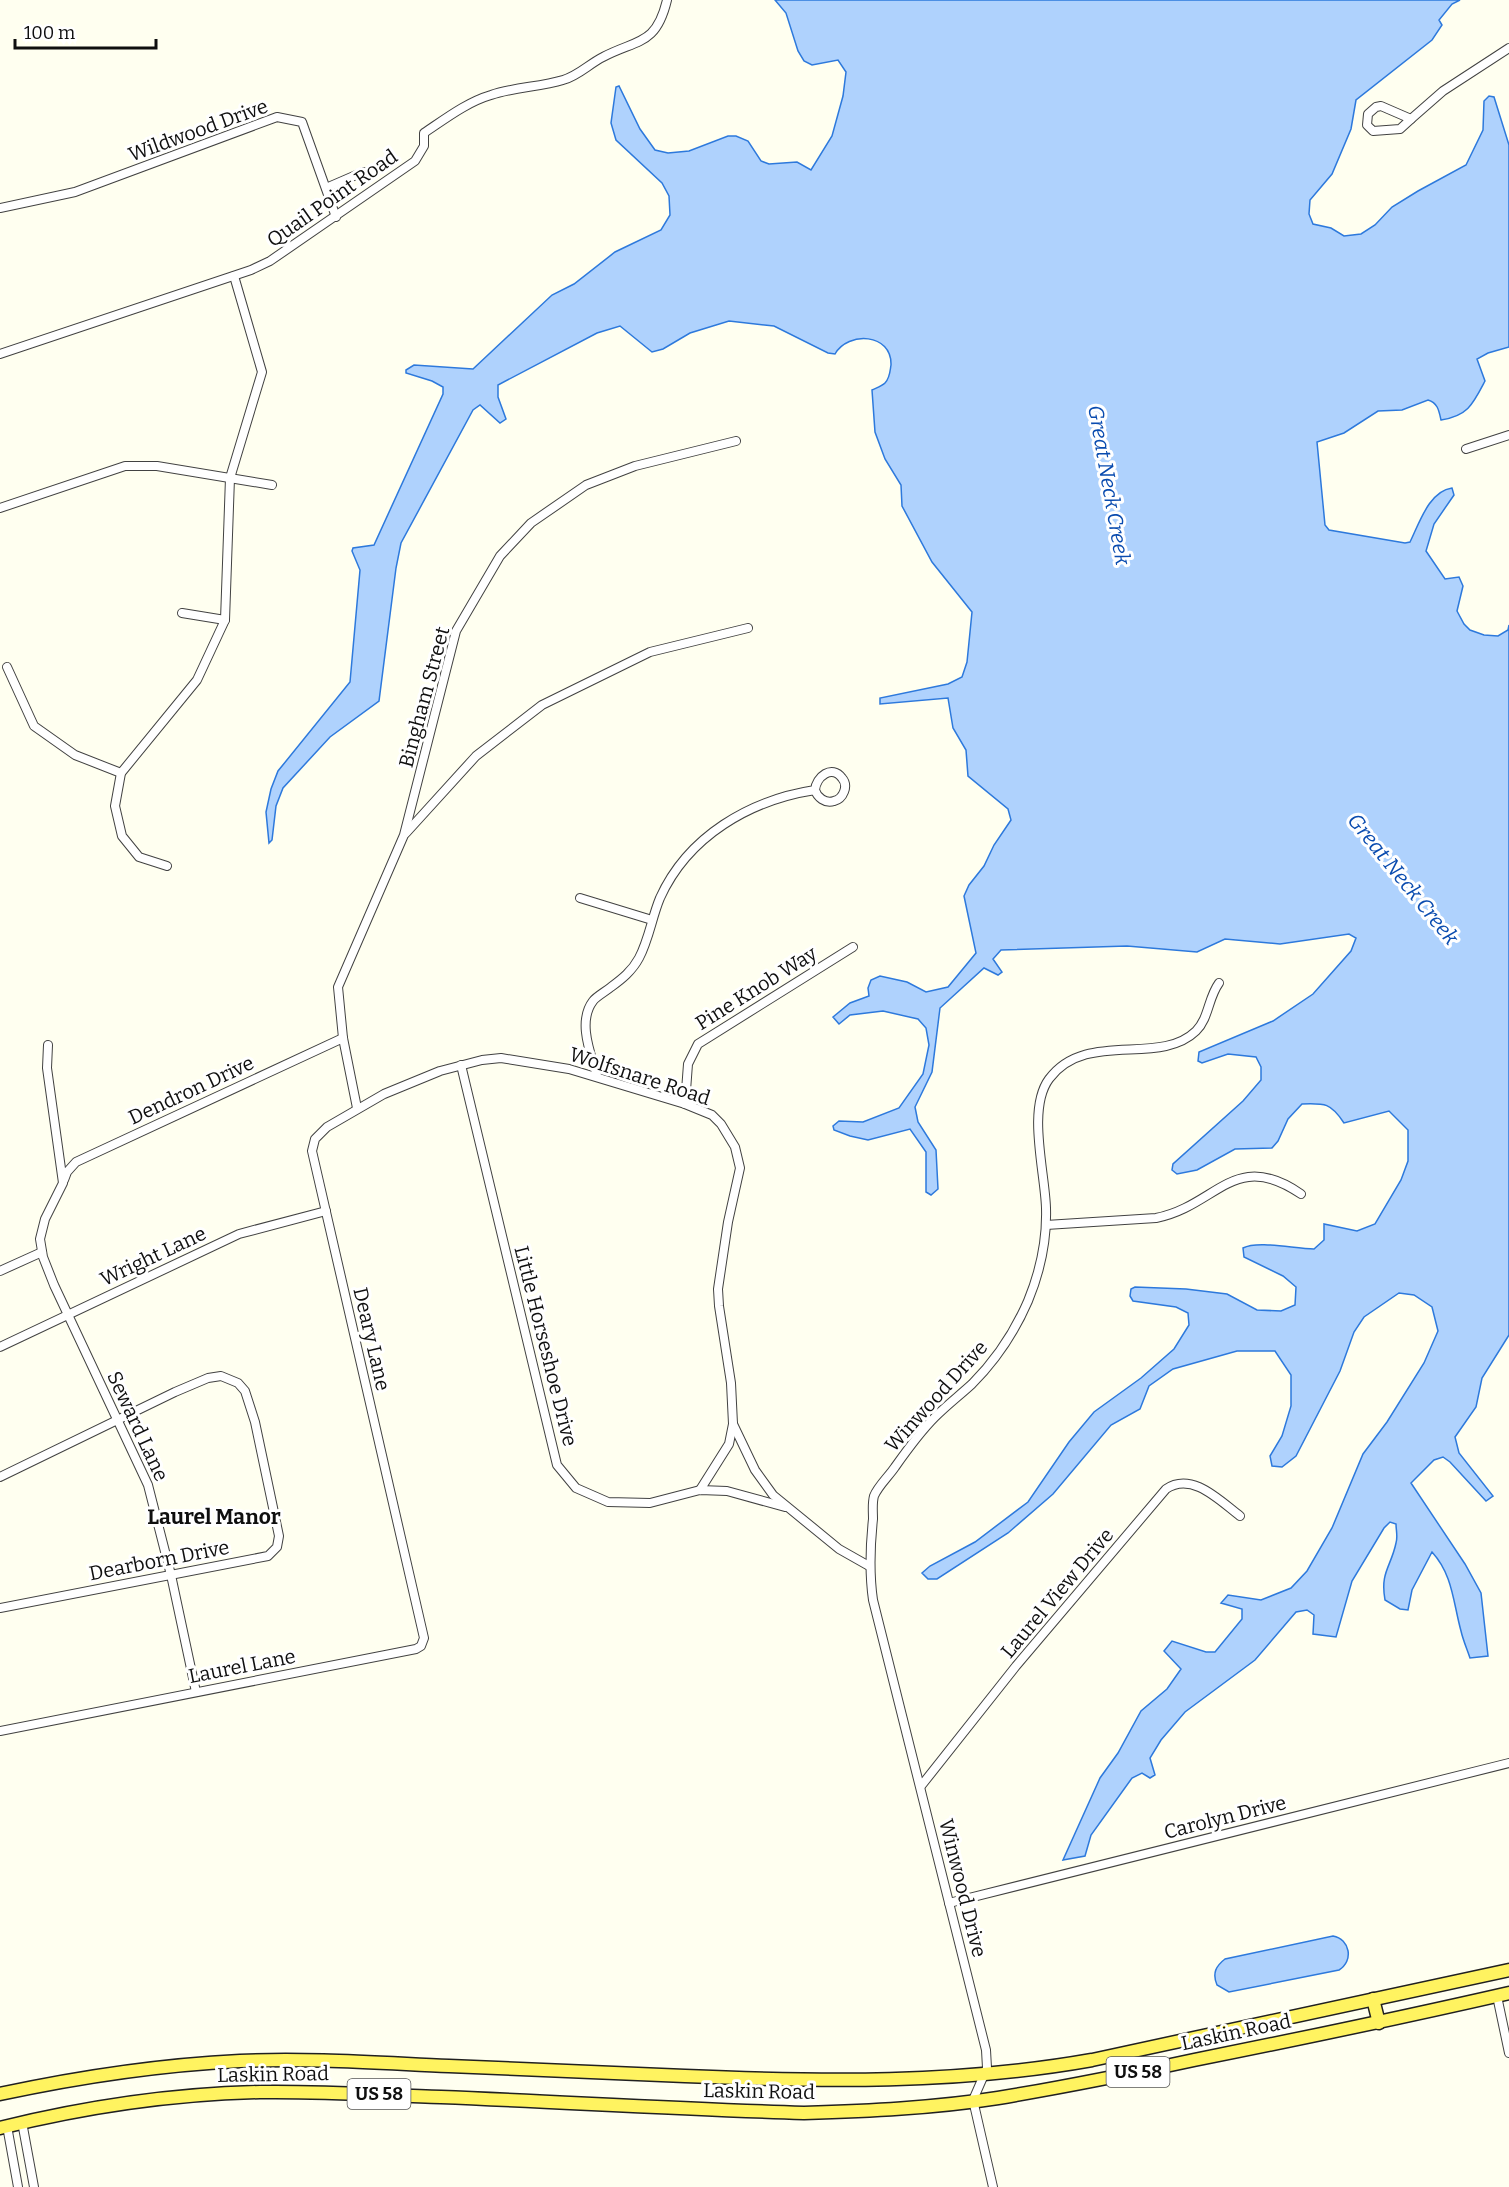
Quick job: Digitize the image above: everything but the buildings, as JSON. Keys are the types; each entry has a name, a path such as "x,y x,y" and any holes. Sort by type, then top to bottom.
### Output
{"main road":[{"name":"Laskin Road","path":"0,2094 125,2071 243,2061 367,2062 782,2080 891,2080 1037,2070 1509,1970"},
{"name":"Laskin Road","path":"3,2127 135,2102 261,2092 364,2094 804,2113 848,2112 973,2100 1097,2080 1378,2023 1503,1994"},
{"path":"1373,1999 1378,2023"}],"street":[{"name":"Quail Point Road","path":"0,354 234,276 270,261 415,161 424,146 424,133 442,121 493,94 565,80 603,57 633,46 657,26 667,0"},
{"path":"1411,119 1381,106 1371,110 1366,121 1373,131 1400,129 1443,91 1509,48"},
{"name":"Wildwood Drive","path":"0,208 75,192 277,117 302,122 326,188"},
{"path":"336,217 326,188 363,172"},
{"path":"167,866 139,857 122,836 115,806 121,774 196,680 225,620 230,478 262,372 234,276"},
{"path":"1466,449 1509,435"},
{"name":"Bingham Street","path":"357,1108 343,1038 338,987 404,835 456,632 500,556 531,523 586,485 634,466 736,441"},
{"path":"0,508 125,466 157,466 272,485"},
{"path":"182,613 225,620"},
{"path":"404,835 477,756 542,705 650,652 748,628"},
{"path":"7,667 34,726 75,755 121,774"},
{"path":"597,1076 585,1030 588,1011 596,998 623,978 637,962 643,951 660,899 684,859 707,836 727,822 768,801 815,790"},
{"path":"580,898 652,920"},
{"name":"Pine Knob Way","path":"686,1104 688,1064 698,1044 853,947"},
{"name":"Winwood Drive","path":"973,2100 986,2074 986,2050 873,1600 869,1566 874,1497 907,1450 934,1418 973,1382 1006,1341 1020,1318 1032,1290 1040,1264 1046,1225 1038,1118 1039,1105 1047,1081 1063,1065 1086,1054 1116,1049 1147,1049 1190,1036 1202,1025 1211,996 1219,983"},
{"name":"Dendron Drive","path":"42,1251 41,1229 67,1172 76,1162 343,1038"},
{"path":"48,1045 47,1068 63,1183"},
{"name":"Wolfsnare Road","path":"339,1120 357,1108 414,1080 482,1060 513,1059 597,1076 686,1104 712,1115 721,1124 739,1158 738,1180 728,1222 718,1289 718,1306 731,1383 733,1424 763,1484 786,1507 839,1549 869,1566"},
{"name":"Little Horseshoe Drive","path":"461,1065 557,1465 576,1488 608,1502 650,1503 700,1490 727,1491 786,1507"},
{"name":"Deary Lane","path":"339,1120 319,1134 312,1151 409,1577"},
{"path":"1046,1225 1156,1218 1169,1215 1187,1208 1231,1181 1253,1175 1275,1179 1301,1194"},
{"name":"Wright Lane","path":"0,1347 239,1234 326,1211"},
{"path":"0,1271 42,1251"},
{"name":"Seward Lane","path":"42,1251 54,1285 153,1499 196,1692"},
{"name":"Dearborn Drive","path":"0,1608 268,1556 274,1552 279,1536 265,1469 245,1390 238,1383 229,1378 208,1378 118,1420"},
{"path":"0,1477 118,1420"},
{"path":"700,1490 729,1444 733,1424"},
{"name":"Laurel View Drive","path":"921,1786 1016,1666 1166,1489 1179,1483 1193,1484 1240,1516"},
{"name":"Laurel Lane","path":"0,1731 416,1649 421,1646 423,1638 409,1577"},
{"name":"Carolyn Drive","path":"949,1903 1509,1762"},
{"path":"1503,1994 1509,2054"},
{"path":"973,2100 993,2187"},
{"path":"22,2122 34,2187"},
{"path":"3,2127 18,2187"}],"water":[{"name":"Great Neck Creek","path":"775,0 1460,0 1452,4 1439,20 1442,25 1432,40 1356,100 1351,129 1332,174 1310,200 1309,214 1313,224 1331,228 1344,236 1361,234 1375,225 1392,207 1466,165 1483,130 1484,101 1489,96 1494,97 1509,145 1509,347 1477,359 1485,381 1469,408 1458,415 1441,420 1436,405 1428,400 1402,410 1378,411 1344,433 1317,442 1325,525 1329,530 1410,542 1431,502 1444,490 1452,488 1454,495 1434,524 1426,551 1445,579 1459,577 1463,586 1457,611 1470,630 1484,635 1498,636 1508,630 1509,625 1509,1335 1482,1378 1476,1407 1455,1437 1459,1453 1493,1496 1486,1501 1443,1457 1434,1460 1411,1483 1465,1564 1481,1593 1488,1656 1470,1658 1448,1579 1432,1552 1412,1590 1408,1610 1400,1609 1385,1600 1385,1576 1397,1538 1396,1524 1390,1522 1352,1581 1336,1637 1313,1634 1314,1615 1307,1610 1296,1612 1255,1660 1185,1712 1161,1740 1150,1758 1155,1775 1150,1778 1142,1773 1132,1778 1091,1835 1085,1856 1063,1860 1100,1778 1118,1753 1141,1711 1167,1689 1181,1669 1164,1651 1172,1641 1206,1652 1215,1652 1242,1619 1242,1609 1221,1603 1228,1595 1261,1600 1291,1588 1307,1571 1332,1528 1363,1454 1387,1422 1424,1363 1438,1331 1432,1307 1414,1295 1399,1293 1364,1317 1354,1332 1340,1371 1296,1456 1282,1467 1272,1466 1270,1456 1282,1436 1291,1406 1291,1375 1275,1351 1237,1351 1173,1369 1149,1386 1140,1409 1111,1425 1053,1494 1008,1533 937,1579 928,1579 922,1573 930,1566 975,1542 1028,1502 1069,1442 1094,1412 1141,1378 1174,1349 1189,1325 1188,1313 1176,1307 1133,1301 1130,1296 1131,1289 1135,1287 1186,1289 1227,1294 1257,1310 1281,1311 1295,1305 1296,1287 1283,1276 1244,1257 1243,1248 1267,1245 1314,1249 1324,1240 1324,1224 1357,1231 1375,1224 1401,1180 1408,1161 1408,1130 1389,1111 1344,1123 1335,1111 1327,1106 1302,1104 1288,1119 1278,1141 1272,1148 1235,1149 1197,1170 1177,1174 1172,1170 1173,1164 1243,1101 1261,1080 1261,1067 1256,1057 1228,1054 1202,1063 1198,1061 1199,1052 1273,1021 1313,994 1351,951 1356,938 1349,934 1280,944 1225,939 1197,952 1127,946 1001,950 993,959 1002,972 998,975 984,968 940,1008 932,1072 915,1107 918,1122 936,1150 938,1189 931,1195 926,1192 926,1152 910,1129 868,1140 834,1130 833,1126 839,1121 863,1122 899,1108 923,1074 929,1045 926,1028 918,1019 883,1011 850,1015 839,1024 833,1017 850,1003 869,996 868,988 871,980 880,976 907,982 926,992 948,987 976,953 964,896 1011,820 1008,809 968,776 966,750 953,728 948,698 880,704 880,698 948,684 962,677 967,662 972,612 932,562 902,506 901,485 885,459 875,432 872,390 884,384 888,379 891,365 889,354 877,341 868,339 849,342 835,354 828,353 774,326 729,321 690,333 663,349 652,352 620,326 597,333 498,385 498,397 506,419 500,423 480,405 473,410 401,543 379,701 330,737 283,788 276,806 272,840 269,843 266,812 278,771 350,682 360,570 352,551 353,548 374,545 443,394 443,387 406,373 406,370 414,365 473,369 552,295 574,284 615,252 661,230 670,215 669,196 662,183 616,140 611,123 616,87 619,86 640,129 655,150 668,153 689,151 728,136 736,136 748,141 761,161 769,164 797,162 811,170 832,136 843,96 846,72 838,60 812,65 804,61 798,51 786,13"},
{"path":"1333,1936 1343,1941 1348,1951 1347,1961 1339,1970 1229,1992 1217,1985 1216,1970 1225,1959"}],"district":[{"name":"Laurel Manor","path":"214,1517"}]}
